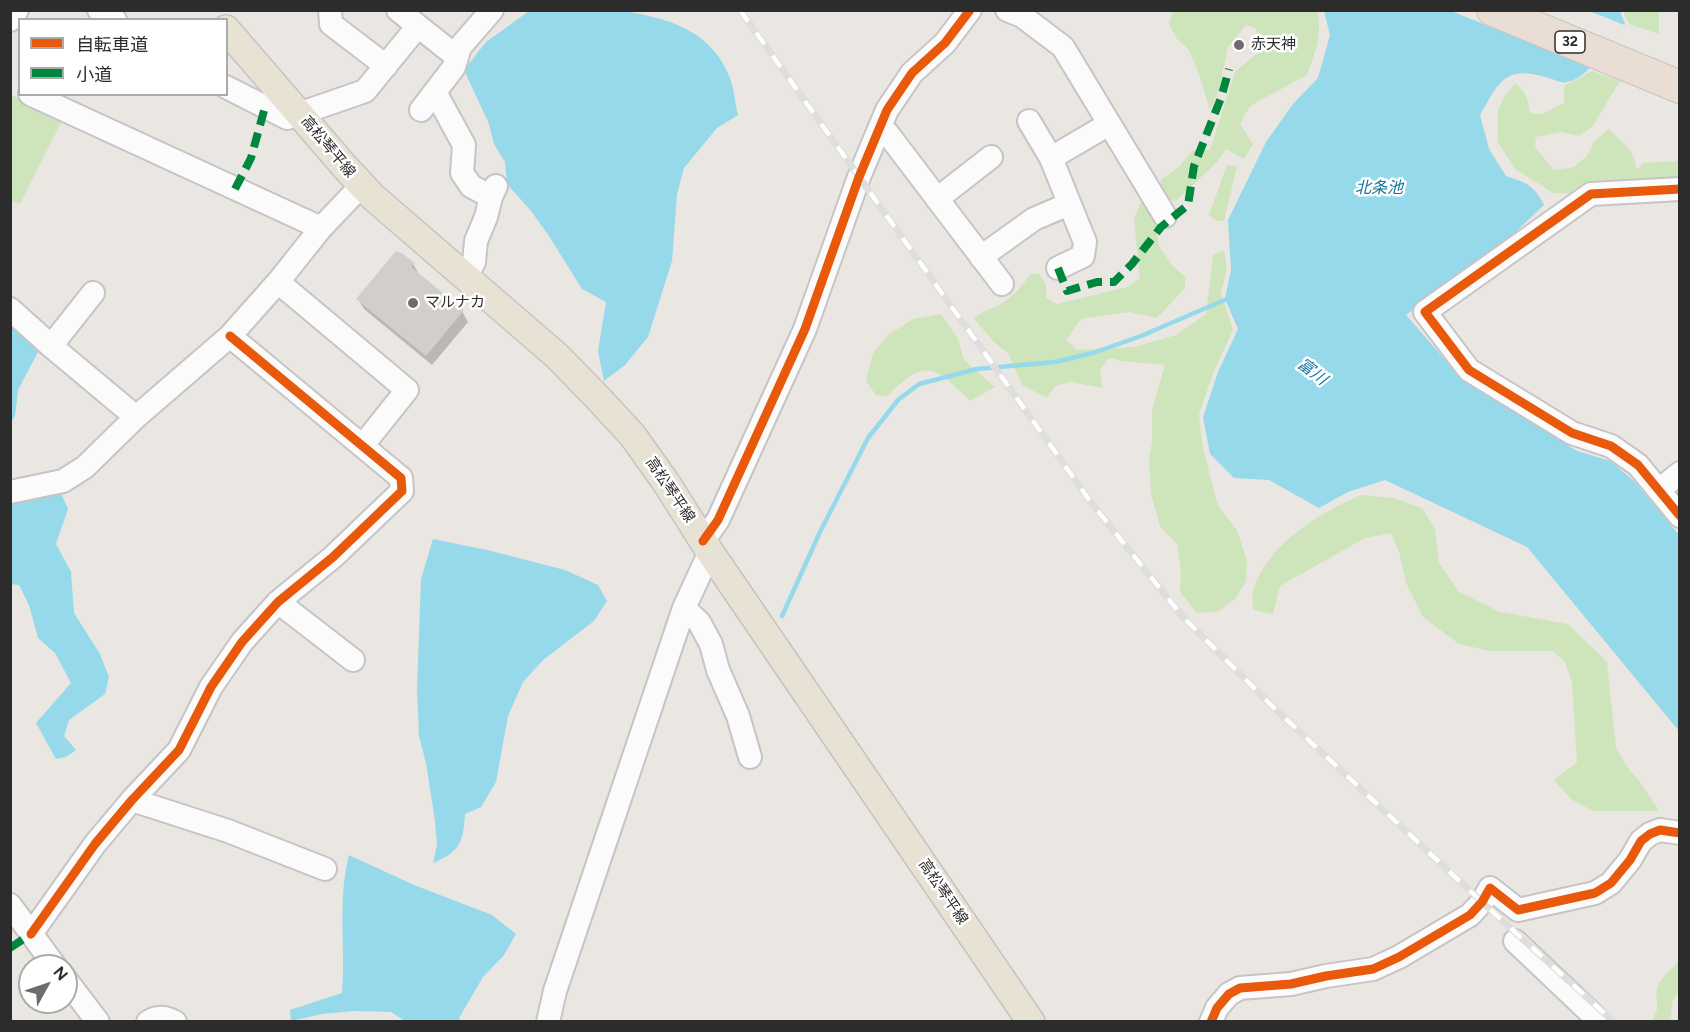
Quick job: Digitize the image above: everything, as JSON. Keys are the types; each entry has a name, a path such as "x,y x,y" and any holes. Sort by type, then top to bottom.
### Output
{"highway":[{"name":"32","path":"1493,10 1660,64"},
{"name":"32","path":"1549,10 1660,64 1680,87"}],"main road":[{"name":"高松琴平線","path":"228,31 362,186 557,356 633,436 1031,1022"}],"street":[{"path":"10,20 17,10"},
{"path":"99,10 112,18"},
{"path":"330,10 331,24 386,66"},
{"path":"398,10 457,57"},
{"path":"548,1022 555,991 684,608 718,520 805,329 859,177 887,110 912,73 945,43 970,10"},
{"path":"1007,10 1022,16 1063,47 1165,216"},
{"path":"466,277 474,262 476,242 494,192 471,186 462,173 464,146 428,101 454,67 460,47 483,14"},
{"path":"228,88 287,118 300,114 365,91 418,26"},
{"path":"34,96 321,228"},
{"path":"1029,121 1052,158 1085,242 1083,256 1058,268"},
{"path":"1052,158 1109,124"},
{"path":"888,134 1002,284"},
{"path":"937,199 991,157"},
{"path":"10,492 63,481 85,467 136,417 230,336 278,282 321,228 362,186"},
{"path":"1675,195 1590,194 1425,312 1469,370 1572,434 1611,446 1638,465 1680,516"},
{"path":"981,257 1034,219 1069,204"},
{"path":"278,282 407,390 363,445"},
{"path":"51,346 93,293"},
{"path":"10,309 136,417"},
{"path":"31,934 95,844 179,750 217,678 242,642 278,602 333,557 402,491 401,478 230,336"},
{"path":"1659,490 1680,473"},
{"path":"278,602 353,660"},
{"path":"684,608 699,622 711,644 718,669 738,716 750,757"},
{"path":"132,800 228,831 325,869"},
{"path":"1211,1022 1217,1008 1229,994 1240,987 1291,984 1373,969 1399,957 1470,915 1482,902 1490,888 1518,910 1595,893 1611,883 1630,860 1641,841 1650,834 1660,830 1680,833"},
{"path":"10,905 46,954"},
{"path":"1515,941 1595,1017 1595,1022"},
{"path":"78,996 98,1022"},
{"path":"148,1022 155,1017 175,1022"}],"green space":[{"path":"1173,11 1317,11 1319,19 1319,35 1307,75 1250,106 1240,124 1253,144 1244,159 1226,149 1217,162 1176,201 1162,199 1161,180 1180,166 1192,151 1210,150 1235,72 1259,52 1256,28 1246,25 1228,47 1218,93 1210,110 1189,50 1177,39 1169,24"},
{"path":"1623,11 1659,11 1659,34 1629,24"},
{"path":"1592,71 1620,81 1592,127 1579,136 1561,132 1536,137 1535,147 1554,170 1574,167 1587,156 1594,142 1608,129 1630,151 1636,168 1639,169 1643,163 1679,161 1679,184 1577,194 1553,193 1514,168 1498,142 1498,110 1505,95 1515,83 1526,96 1530,113 1542,114 1564,103 1564,86"},
{"path":"11,95 63,119 20,204 11,201"},
{"path":"1227,165 1237,166 1224,221 1217,221 1209,215"},
{"path":"1143,197 1154,213 1159,246 1172,265 1185,277 1185,288 1157,318 1129,312 1081,319 1066,340 1077,350 1134,347 1176,335 1206,314 1213,255 1224,250 1227,268 1221,293 1233,330 1214,371 1199,414 1202,444 1218,506 1237,530 1247,561 1246,581 1235,599 1219,611 1197,613 1180,592 1181,572 1177,544 1160,526 1151,494 1149,456 1152,443 1152,410 1165,365 1109,358 1100,370 1102,388 1071,382 1055,386 1047,398 1022,385 1008,353 994,342 974,319 1009,299 1030,274 1039,274 1046,284 1046,298 1057,304 1127,287 1140,278 1134,219"},
{"path":"941,314 958,339 964,360 995,387 970,401 939,374 921,371 901,383 888,396 876,395 866,381 873,353 888,335 913,319"},
{"path":"1361,495 1394,498 1422,508 1435,529 1439,563 1459,592 1500,612 1568,624 1607,662 1616,748 1659,811 1593,811 1571,799 1554,780 1577,762 1572,683 1565,662 1553,651 1490,651 1459,644 1423,617 1406,583 1399,552 1391,533 1365,538 1280,586 1273,614 1253,610 1254,587 1272,556 1284,543 1313,520"},
{"path":"1679,961 1679,991 1672,1002 1671,1021 1652,1021 1657,1011 1657,988 1663,977"}],"water":[{"path":"619,10 653,17 685,28 711,47 722,61 730,78 738,115 717,128 684,168 677,194 672,261 648,337 625,365 604,381 598,351 606,302 582,289 549,236 507,184 505,162 494,144 489,124 464,70 486,42 529,11"},
{"name":"北条池","path":"1324,11 1620,11 1625,24 1592,66 1576,79 1563,82 1521,73 1504,79 1492,93 1480,115 1489,149 1506,176 1529,186 1537,193 1544,205 1506,241 1406,315 1461,378 1577,451 1610,461 1634,481 1679,535 1679,731 1527,547 1385,480 1348,492 1319,508 1269,480 1234,478 1210,454 1203,417 1218,372 1238,329 1225,299 1231,270 1228,220 1266,142 1293,104 1318,78 1330,35"},
{"path":"11,325 38,352 18,390 15,416 11,422"},
{"path":"60,491 68,509 56,544 71,572 74,613 100,654 109,677 105,694 69,720 64,736 76,750 66,757 56,759 36,723 71,683 55,653 38,638 29,605 19,585 11,584 10,498"},
{"path":"433,539 565,570 598,585 607,601 594,621 543,660 523,682 508,716 496,782 481,807 465,814 463,832 455,850 433,863 437,845 435,821 426,763 419,736 417,689 421,579"},
{"path":"349,855 414,885 492,915 516,934 504,955 483,977 459,1018 460,1021 405,1021 391,1012 354,1011 322,1014 291,1021 290,1010 342,993 343,890"}],"pier":[{"path":"1451,11 1589,11 1627,26 1593,68"}],"building":[{"path":"396,251 415,263 411,267 464,310 426,356 356,299"}],"waterway":[{"path":"782,616 820,532 868,438 898,400 919,384 977,369 1055,362 1093,353 1141,336 1229,298"}],"railway":[{"path":"740,10 1093,505 1183,617 1271,705 1614,1022"}],"marked path":[{"path":"1058,268 1067,291 1097,282 1114,282 1132,264 1161,227 1188,205 1194,166 1221,98 1229,69"},
{"path":"235,189 251,158 265,107"},
{"path":"10,948 31,934"}],"cycle path":[{"path":"703,541 718,520 805,329 859,177 887,110 912,73 945,43 970,10"},
{"path":"1680,189 1591,194 1425,312 1469,370 1572,433 1611,446 1638,465 1680,516"},
{"path":"31,934 95,844 179,750 211,687 242,642 278,602 333,557 402,491 401,478 230,336"},
{"path":"1211,1022 1217,1008 1229,994 1240,988 1291,984 1373,969 1399,957 1470,915 1482,902 1490,888 1518,910 1595,893 1611,883 1630,860 1641,841 1650,834 1660,830 1680,833"}],"place":[{"name":"赤天神","path":"1239,45"},
{"name":"マルナカ","path":"413,303"}],"water label":[{"name":"富川","path":"1312,372"}]}
